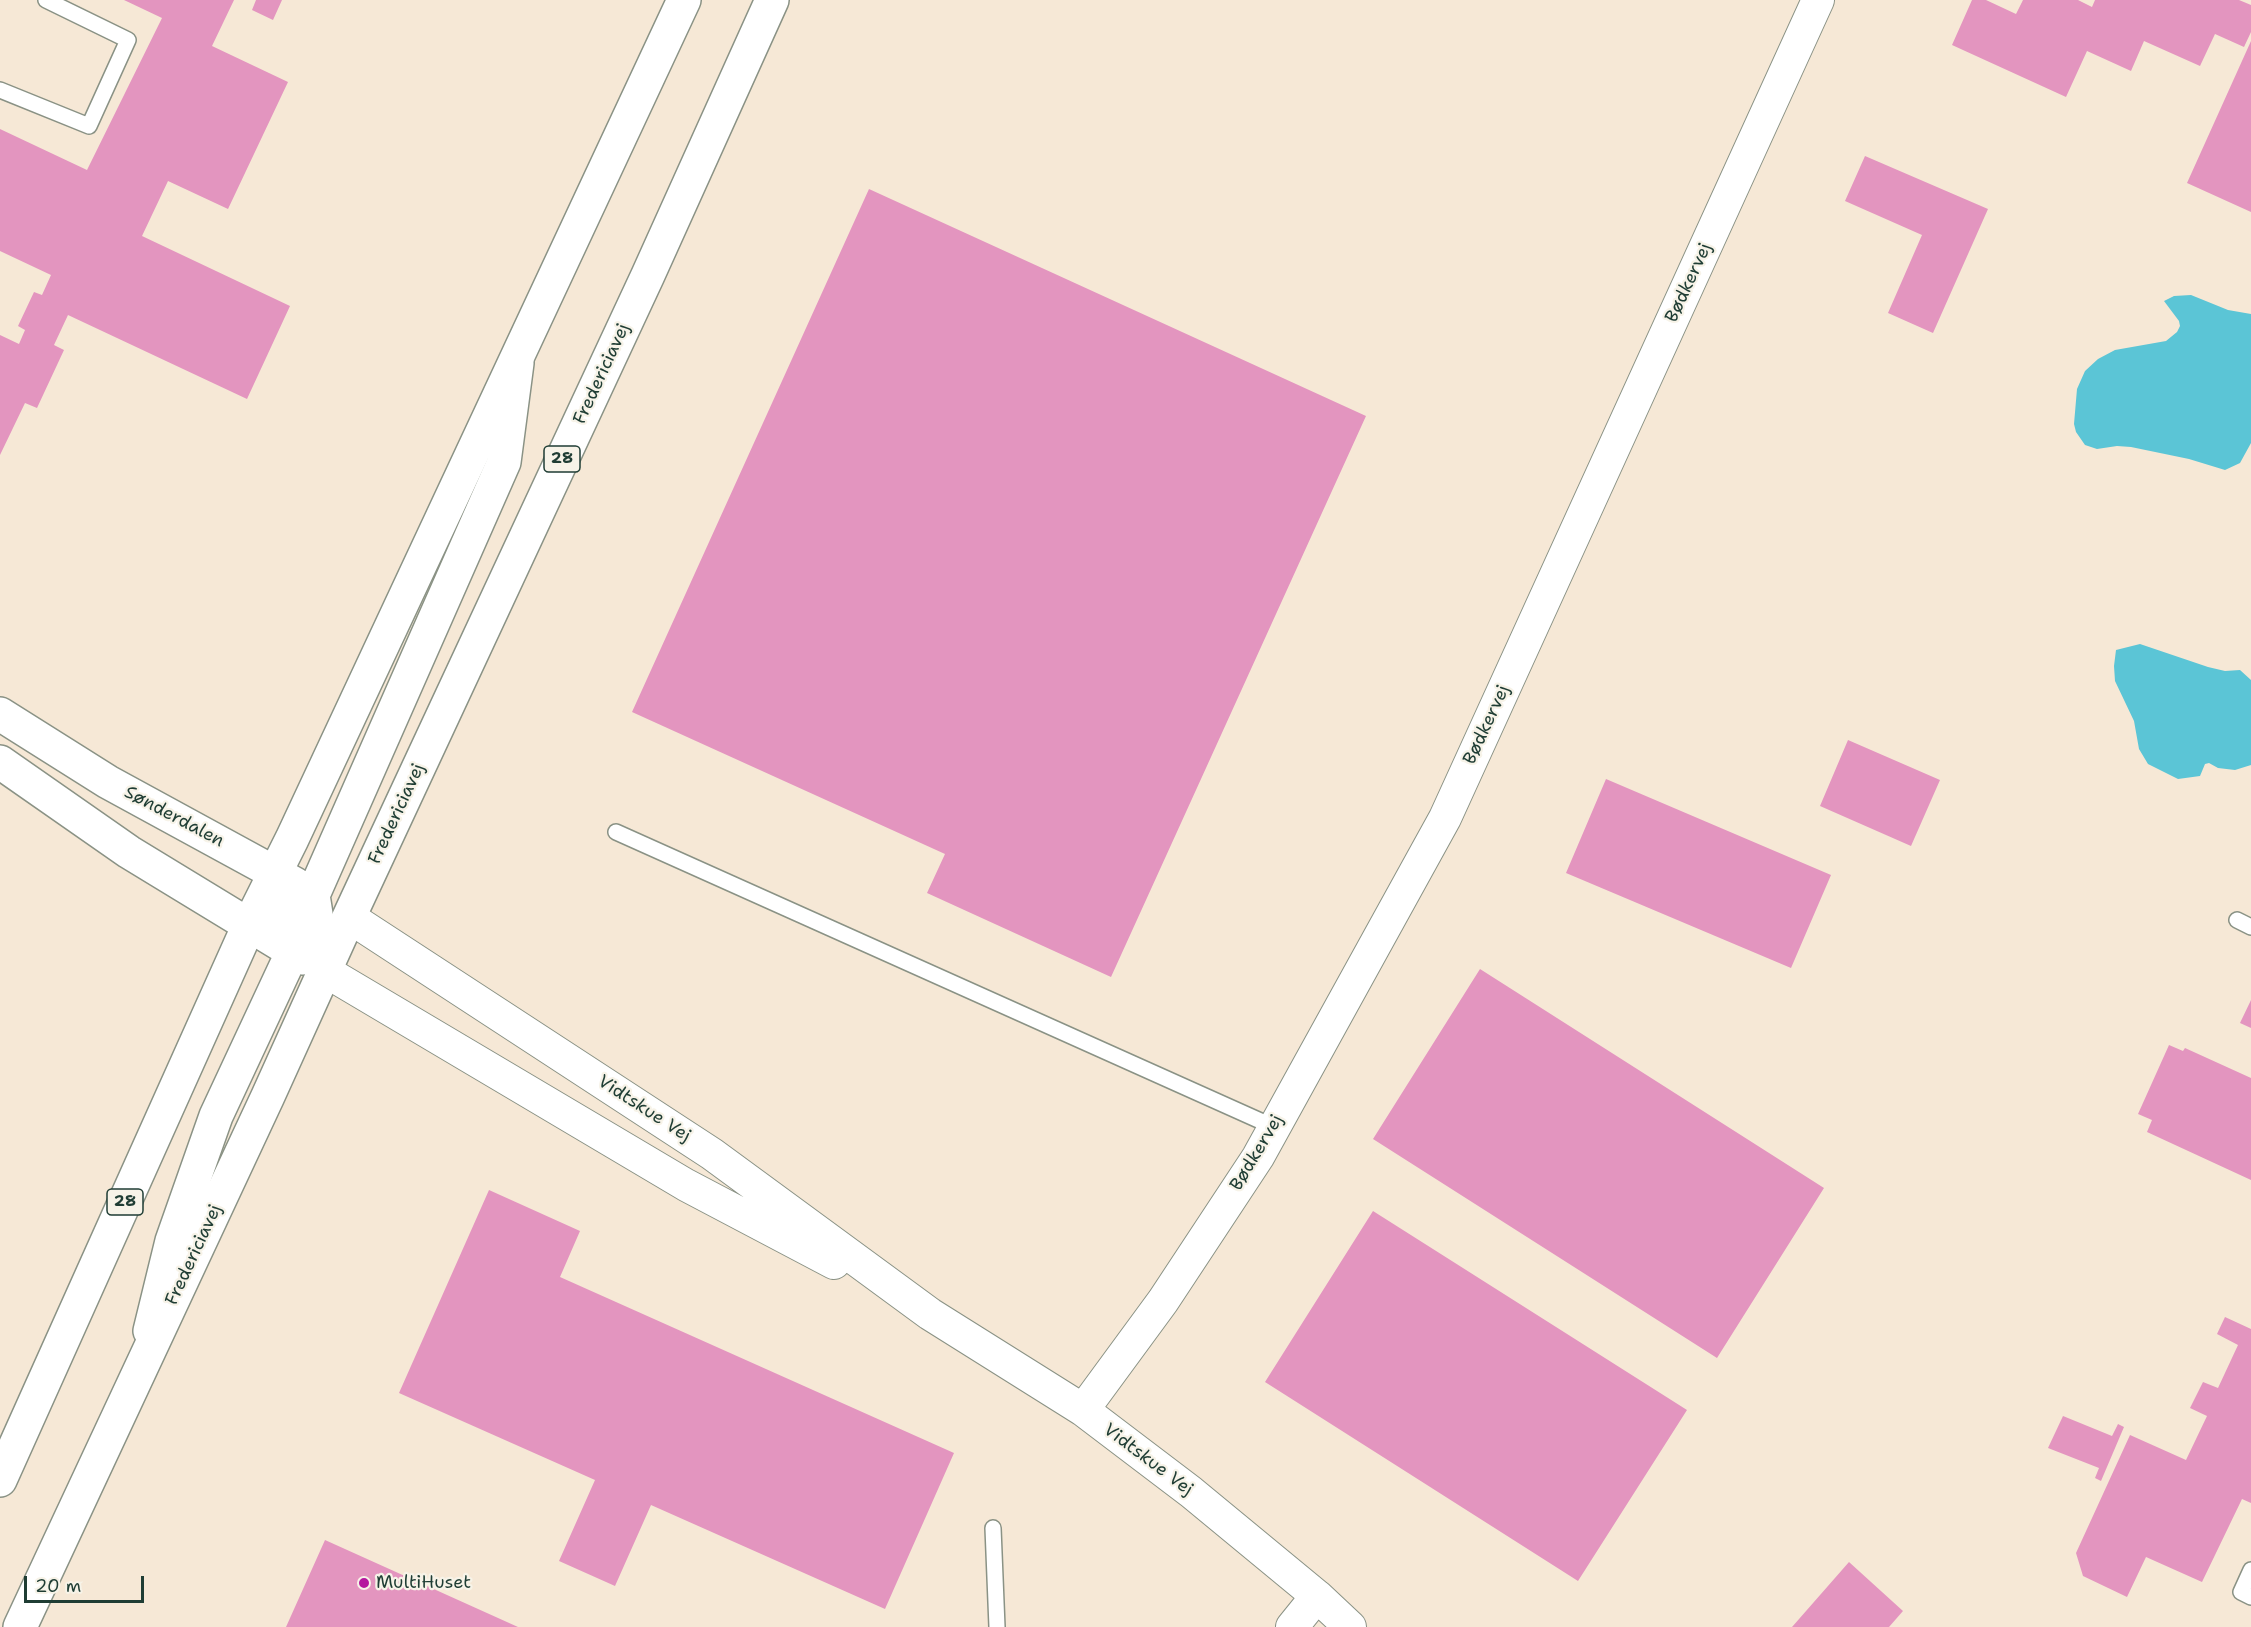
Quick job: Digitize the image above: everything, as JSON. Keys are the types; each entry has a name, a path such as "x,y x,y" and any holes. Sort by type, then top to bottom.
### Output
{"main road":[{"name":"28","path":"0,1480 249,925 276,872 684,0"},
{"name":"Fredericiavej","path":"20,1627 648,275 772,0"},
{"path":"325,971 313,895 504,462 519,351"},
{"name":"Sønderdalen","path":"0,714 108,782 276,872 349,917"},
{"path":"0,762 129,852 325,971"},
{"path":"142,1366 172,1241 216,1116 292,951 276,872"}],"street":[{"name":"Bødkervej","path":"1083,1410 1163,1301 1258,1157 1445,818 1818,0"},
{"name":"Vidtskue Vej","path":"349,917 712,1154 930,1314 1083,1410 1191,1492 1317,1596 1350,1627"},
{"name":"Vidtskue Vej","path":"325,971 686,1185 930,1314"},
{"path":"1292,1627 1317,1596"}],"lane":[{"path":"0,90 89,126 128,40 46,0"},
{"path":"616,832 1274,1127"},
{"path":"993,1528 997,1627"},
{"path":"2251,1570 2241,1592 2251,1597"}],"water":[{"path":"2191,295 2228,310 2251,314 2251,443 2240,463 2225,470 2189,459 2131,447 2117,446 2097,449 2085,445 2076,432 2074,424 2077,389 2085,371 2098,359 2115,350 2166,341 2177,332 2180,326 2179,321 2164,301 2174,296"},
{"path":"2140,644 2208,667 2225,671 2240,670 2251,680 2251,765 2235,770 2218,768 2209,763 2205,764 2200,776 2178,779 2148,764 2139,749 2134,721 2115,681 2114,666 2116,650"}],"building":[{"path":"124,0 234,0 212,46 288,82 228,209 168,181 142,236 290,306 247,399 68,315 54,345 64,350 37,408 25,403 0,455 0,335 19,344 25,330 18,326 34,292 42,295 51,275 0,251 0,129 87,170 162,18"},
{"path":"256,0 282,0 273,20 252,10"},
{"path":"1972,0 1986,0 2016,14 2023,0 2078,0 2092,7 2095,0 2239,0 2251,5 2251,32 2244,47 2215,34 2200,66 2144,41 2131,71 2087,51 2066,97 1952,45"},
{"path":"2251,41 2251,212 2187,183"},
{"path":"1865,156 1988,209 1933,333 1888,313 1922,235 1845,201"},
{"path":"869,189 1366,416 1111,977 927,893 945,854 632,712"},
{"path":"1848,740 1940,780 1911,846 1820,806"},
{"path":"1606,779 1831,875 1791,968 1566,873"},
{"path":"1480,969 1824,1188 1717,1358 1373,1139"},
{"path":"2251,1000 2251,1028 2240,1023"},
{"path":"2169,1045 2183,1051 2185,1048 2251,1078 2251,1180 2147,1132 2152,1120 2138,1114"},
{"path":"489,1190 580,1231 560,1277 954,1453 885,1609 651,1505 615,1586 559,1561 595,1480 399,1393"},
{"path":"1373,1211 1687,1410 1578,1581 1265,1382"},
{"path":"2225,1317 2251,1329 2251,1503 2242,1499 2202,1582 2146,1557 2127,1597 2083,1576 2076,1553 2130,1435 2186,1460 2207,1416 2190,1408 2203,1382 2218,1388 2238,1345 2217,1334"},
{"path":"2063,1416 2112,1436 2118,1424 2124,1427 2101,1481 2095,1478 2099,1468 2048,1448"},
{"name":"MultiHuset","path":"325,1540 518,1627 286,1627"},
{"path":"1849,1562 1903,1611 1889,1627 1792,1627"}],"place":[{"name":"MultiHuset","path":"364,1583"}]}
